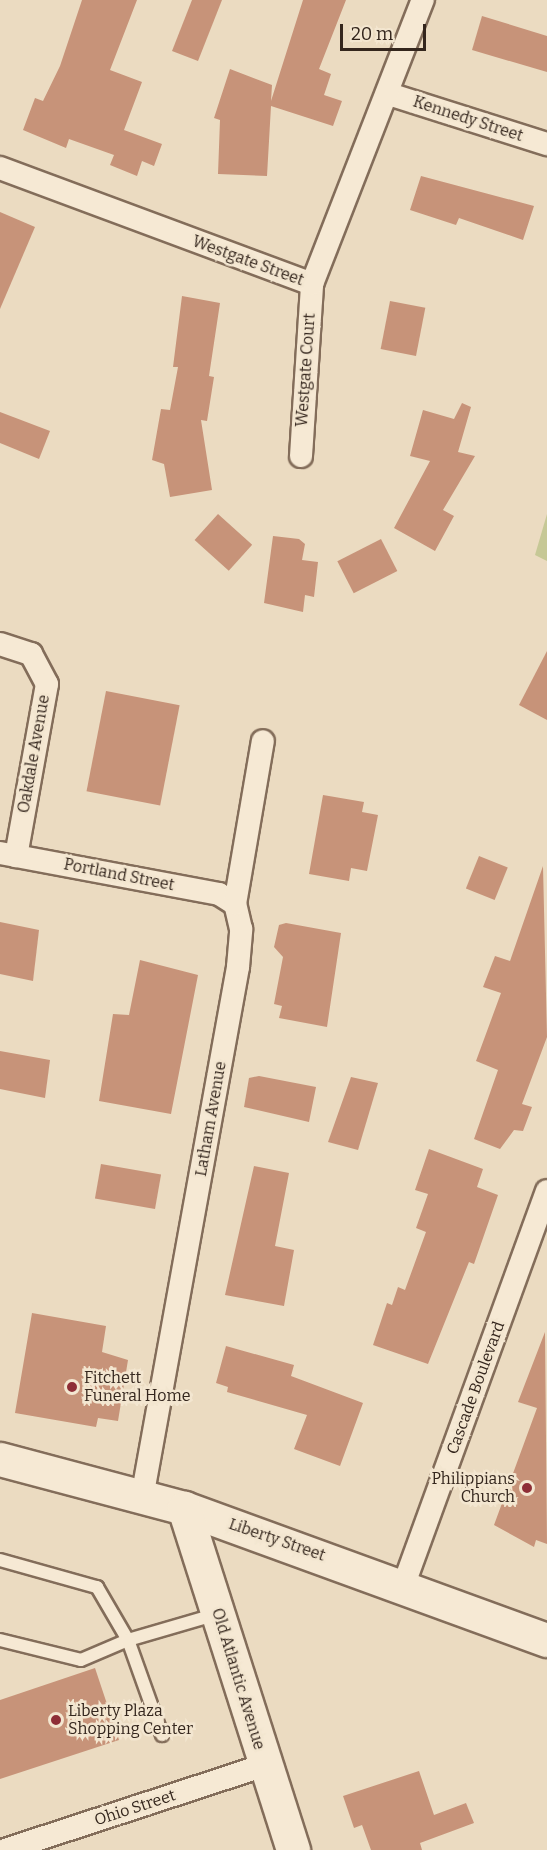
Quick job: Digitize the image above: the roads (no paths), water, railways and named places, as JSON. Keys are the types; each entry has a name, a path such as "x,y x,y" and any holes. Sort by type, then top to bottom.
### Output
{"main road":[{"name":"Liberty Street","path":"0,1460 184,1508 404,1584 547,1640"},
{"name":"Old Atlantic Avenue","path":"184,1508 293,1850"}],"street":[{"name":"Westgate Street","path":"0,168 312,284 389,94 423,0"},
{"name":"Kennedy Street","path":"389,94 547,144"},
{"name":"Westgate Court","path":"301,456 312,284"},
{"name":"Oakdale Avenue","path":"0,644 31,654 47,684 8,854"},
{"name":"Latham Avenue","path":"142,1498 238,967 241,929 235,904 263,741"},
{"name":"Portland Street","path":"8,854 219,894 235,904"},
{"name":"Cascade Boulevard","path":"404,1584 547,1191"},
{"name":"Ohio Street","path":"5,1850 265,1765"}],"lane":[{"path":"0,1560 97,1587 128,1640 162,1735"},
{"path":"0,1640 81,1660 128,1640 217,1614"}],"place":[{"name":"Fitchett Funeral Home","path":"72,1387"},
{"name":"Philippians Church","path":"527,1488"},
{"name":"Liberty Plaza Shopping Center","path":"56,1720"}]}
